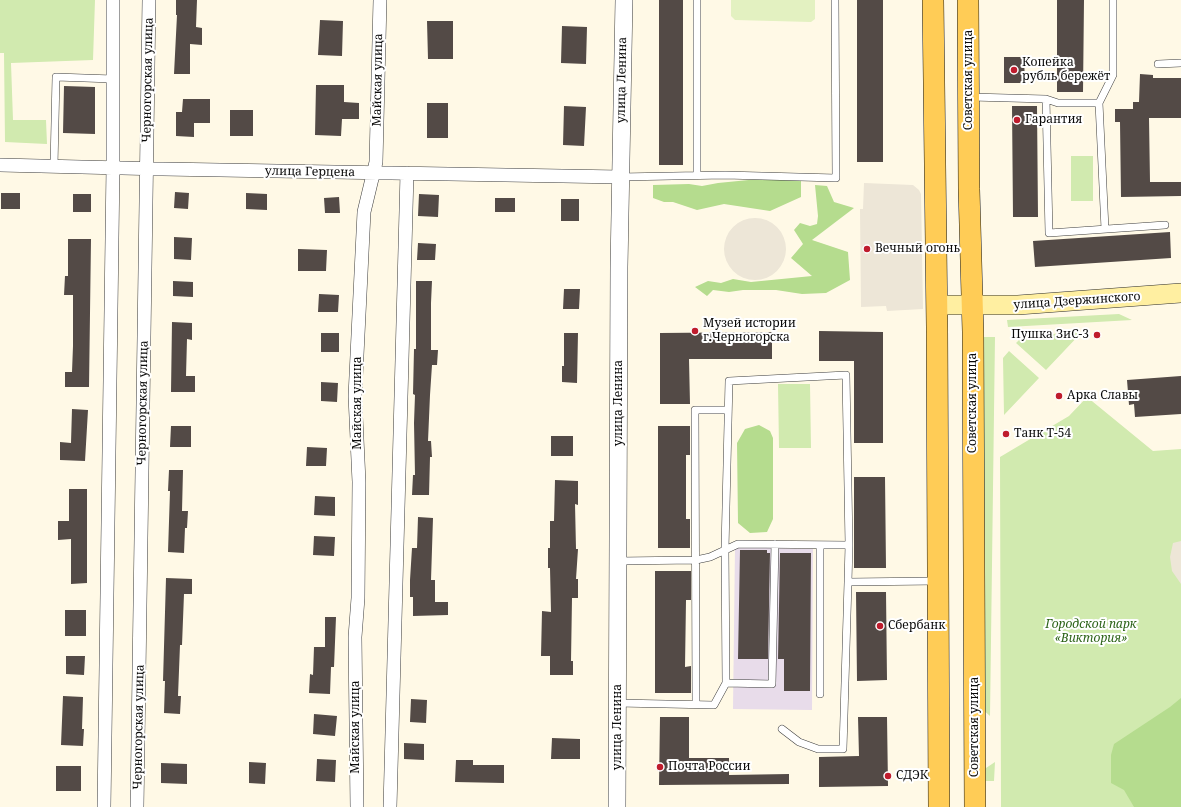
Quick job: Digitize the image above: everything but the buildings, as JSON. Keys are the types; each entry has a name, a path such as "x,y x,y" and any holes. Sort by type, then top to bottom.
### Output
{"main road":[{"path":"933,0 937,305 939,807"},
{"name":"Советская улица","path":"968,0 969,190 972,306 975,807"},
{"name":"улица Дзержинского","path":"937,305 1018,305 1181,294"}],"street":[{"path":"104,807 113,167 113,0"},
{"name":"Черногорская улица","path":"137,807 146,169 150,0"},
{"name":"Майская улица","path":"357,807 356,637 358,598 359,482 355,396 364,212 375,172 376,162 380,0"},
{"name":"улица Ленина","path":"617,807 619,283 624,0"},
{"name":"улица Герцена","path":"0,165 620,177"},
{"path":"390,807 407,173"}],"lane":[{"path":"697,0 697,175"},
{"path":"620,177 697,175 836,178 836,0"},
{"path":"1105,229 1099,103 1114,75 1113,0"},
{"path":"1158,64 1181,63"},
{"path":"54,166 56,78 113,79"},
{"path":"969,96 1046,99 1058,103 1099,103"},
{"path":"1046,99 1049,233 1165,225"},
{"path":"618,703 714,705 726,683 725,549 729,381 846,375 849,545 843,749 818,749 799,742 782,729"},
{"path":"696,704 695,410 728,410"},
{"path":"618,561 696,560 710,557 738,544 849,545"},
{"path":"726,683 772,684 775,544"},
{"path":"820,545 820,694"},
{"path":"848,582 938,581"}],"shaded area":[{"path":"864,183 913,185 921,194 923,309 887,311 886,306 861,307 860,209 863,209"},
{"path":"755,218 772,223 777,227 781,232 786,249 781,266 777,271 772,275 755,280 738,275 733,271 729,266 724,249 729,232 733,227 738,223"},
{"path":"1181,541 1181,584 1172,571 1170,557 1173,543"},
{"path":"735,547 813,549 812,710 733,709"}],"green space":[{"path":"0,0 95,0 93,60 11,63 13,120 46,120 47,144 5,142 4,53 0,53"},
{"path":"731,0 815,0 815,19 811,22 735,20 731,16"},
{"path":"1071,156 1093,156 1093,201 1071,201"},
{"path":"779,177 801,179 801,197 770,211 724,204 697,210 673,202 664,202 653,198 653,185 689,184 702,186"},
{"path":"815,185 827,186 834,202 854,208 812,240 848,252 850,280 826,293 802,294 776,290 743,290 729,292 713,290 707,296 695,287 708,281 721,283 733,279 751,282 812,276 791,258 803,244 794,230 800,223 810,226 817,224 818,216"},
{"path":"1119,314 1132,320 1008,327 1007,320"},
{"path":"1082,332 1046,370 1016,343 1023,336"},
{"path":"981,337 995,337 990,716 981,708"},
{"path":"1009,351 1039,378 1004,415 1003,358"},
{"path":"778,384 810,384 811,448 779,448"},
{"name":"Городской парк «Виктория»","path":"1087,397 1153,451 1181,449 1181,807 1001,807 1000,457 1069,416"},
{"path":"759,425 770,431 773,438 773,519 767,532 750,533 738,523 737,443 745,429"},
{"path":"1181,698 1181,807 1134,807 1124,790 1111,783 1111,755 1114,744"},
{"path":"995,762 994,781 983,781 983,770"}],"place":[{"name":"Копейка рубль бережёт","path":"1014,70"},
{"name":"Гарантия","path":"1017,120"},
{"name":"Вечный огонь","path":"867,249"},
{"name":"Музей истории г.Черногорска","path":"695,331"},
{"name":"Пушка ЗиС-3","path":"1097,335"},
{"name":"Арка Славы","path":"1059,396"},
{"name":"Танк Т-54","path":"1006,434"},
{"name":"Сбербанк","path":"880,626"},
{"name":"Почта России","path":"660,767"},
{"name":"СДЭК","path":"888,776"}]}
